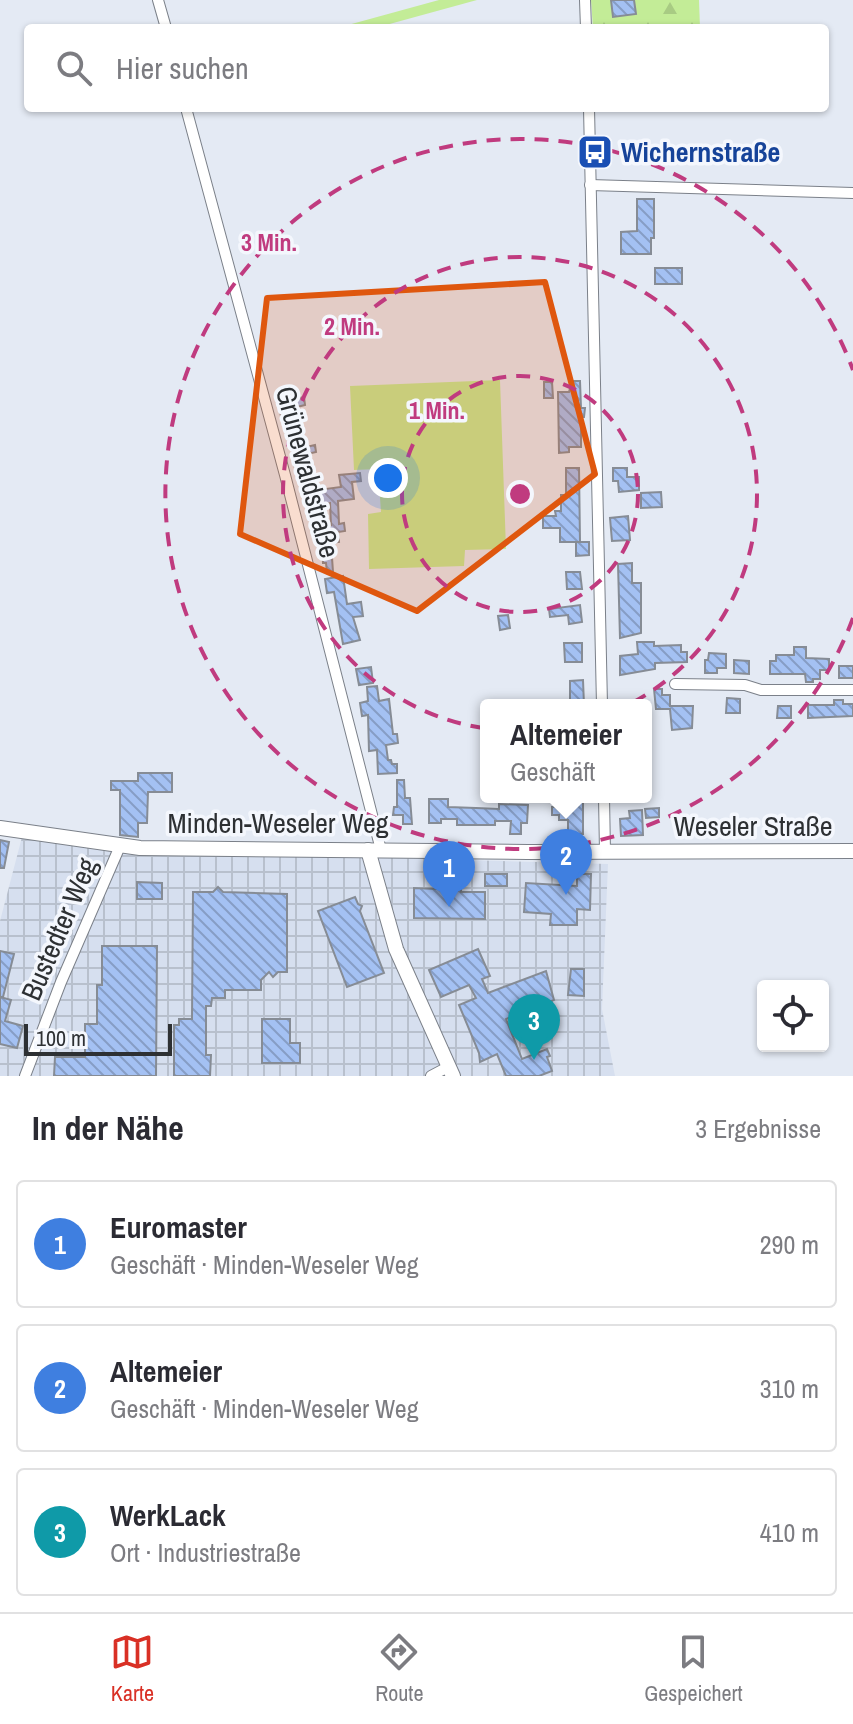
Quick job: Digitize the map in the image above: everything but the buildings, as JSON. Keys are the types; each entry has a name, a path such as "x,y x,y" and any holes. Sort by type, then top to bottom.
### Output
{"street":[{"path":"158,0 165,24"},
{"path":"585,0 586,24"},
{"name":"Grünewaldstraße","path":"187,112 285,475 375,850"},
{"path":"589,112 602,699"},
{"path":"590,185 853,193"},
{"path":"675,684 745,685 761,690 853,690"},
{"path":"604,803 605,852"},
{"name":"Minden-Weseler Weg","path":"0,828 120,846 605,852"},
{"name":"Bustedter Weg","path":"25,1076 61,982 120,846"},
{"path":"375,850 396,949 450,1072 431,1076"},
{"name":"Weseler Straße","path":"605,852 853,851"}],"highlighted area":[{"path":"545,282 595,474 417,611 240,534 267,298"}],"shaded area":[{"path":"22,837 393,858 608,864 602,1009 615,1076 0,1076 0,921"}],"green space":[{"path":"439,0 477,0 390,24 352,24"},
{"path":"591,0 699,0 700,24 593,24"},
{"path":"500,380 506,549 465,550 464,566 369,569 368,514 381,512 378,469 354,470 350,386"}],"place":[{"name":"Wichernstraße","path":"595,152"},
{"name":"Altemeier","path":"566,895"},
{"name":"Euromaster","path":"449,907"},
{"name":"WerkLack","path":"534,1060"}]}
